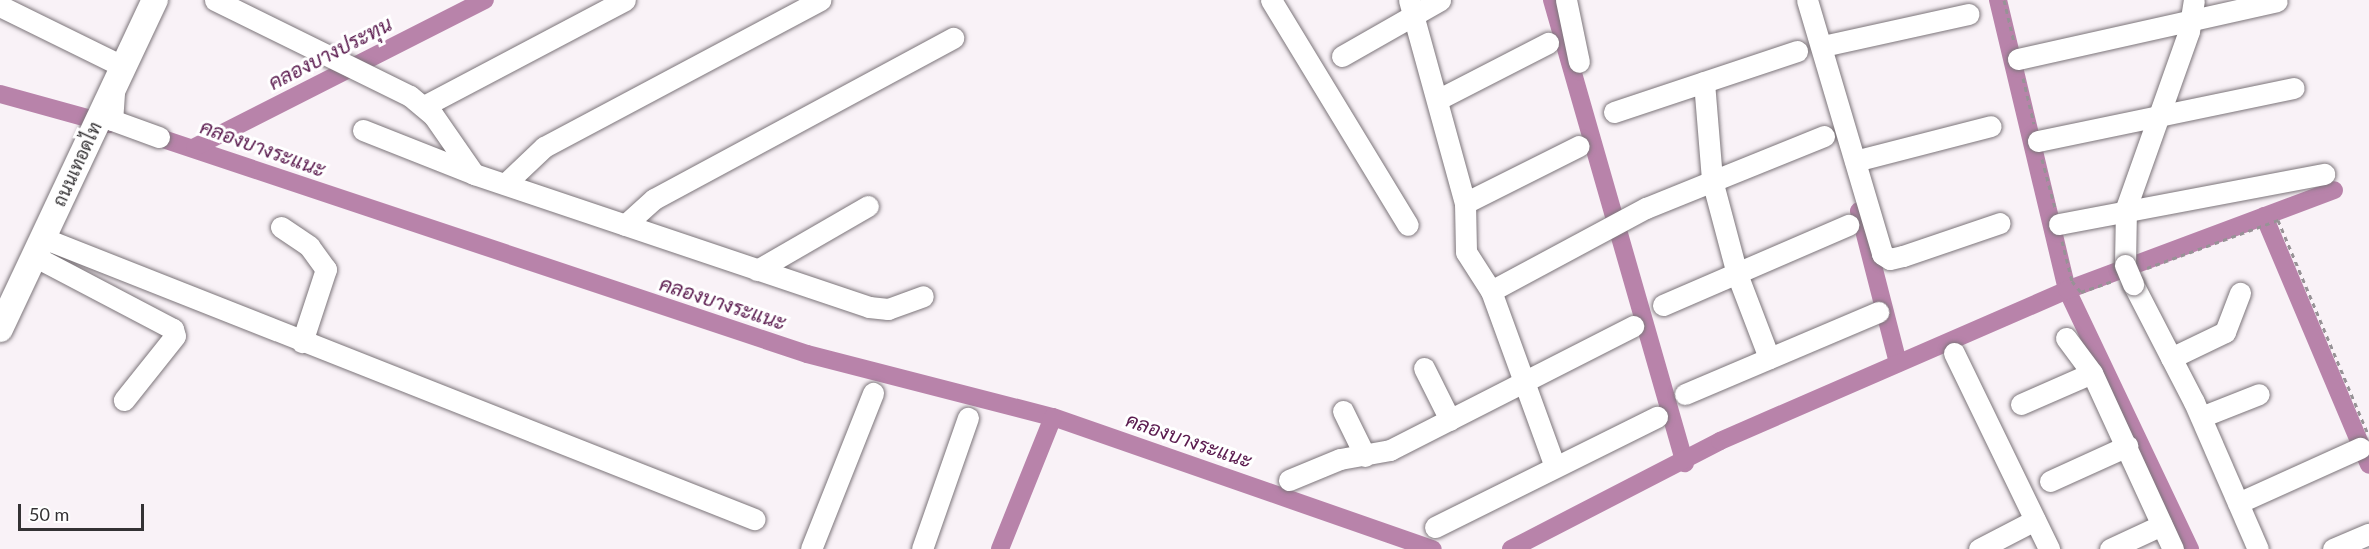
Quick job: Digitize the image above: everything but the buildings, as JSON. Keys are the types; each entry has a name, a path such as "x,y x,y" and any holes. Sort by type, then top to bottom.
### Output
{"main road":[{"name":"ถนนเทอดไท","path":"2,317 39,247 87,146 118,73 155,0"}],"street":[{"path":"215,0 387,84 424,106 474,174"},
{"path":"424,106 625,0"},
{"path":"505,184 544,147 820,0"},
{"path":"1271,0 1408,225"},
{"path":"1342,56 1411,7 1440,0"},
{"path":"1566,0 1579,62"},
{"path":"1807,0 1823,46 1874,237 1890,259 2000,223"},
{"path":"2018,59 2192,10 2277,1"},
{"path":"0,6 118,73 112,120 159,137"},
{"path":"1411,7 1465,203 1466,252 1491,291 1555,467"},
{"path":"2192,10 2126,208 2130,275 2200,417 2258,549"},
{"path":"1823,46 1969,14"},
{"path":"625,225 664,194 953,38"},
{"path":"1437,100 1548,43"},
{"path":"1614,112 1797,51"},
{"path":"1704,82 1712,180 1737,272 1769,358"},
{"path":"2038,141 2294,87"},
{"path":"1855,161 1991,126"},
{"path":"363,130 474,174 881,310 923,296"},
{"path":"1491,291 1646,208 1824,136"},
{"path":"1465,203 1579,146"},
{"path":"2059,224 2126,208 2324,174"},
{"path":"757,270 868,206"},
{"path":"1663,305 1848,225"},
{"path":"281,227 309,246 326,269 302,342"},
{"path":"39,247 302,342 754,519"},
{"path":"39,247 173,329 176,336 124,400"},
{"path":"2171,358 2224,332 2240,293"},
{"path":"1685,394 1878,312"},
{"path":"1289,480 1328,462 1390,450 1633,326"},
{"path":"2066,338 2092,373 2174,549"},
{"path":"1954,353 2049,549"},
{"path":"1424,368 1450,420"},
{"path":"2021,404 2092,373"},
{"path":"811,549 873,393"},
{"path":"2200,417 2259,394"},
{"path":"1343,411 1365,456"},
{"path":"1435,527 1657,417"},
{"path":"922,549 968,418"},
{"path":"2238,503 2365,443"},
{"path":"2050,481 2127,446"},
{"path":"1979,549 2035,520"},
{"path":"2110,549 2162,525"},
{"path":"2333,549 2369,534"}],"path":[{"path":"2004,0 2072,281 2081,292 2277,220 2365,443"}],"waterway":[{"name":"คลองบางประทุน","path":"195,147 485,0"},
{"path":"1552,0 1685,463"},
{"path":"1998,0 2067,290 2190,549"},
{"name":"คลองบางระแนะ","path":"0,94 109,124"},
{"name":"คลองบางระแนะ","path":"145,133 807,354 1053,417 1433,549"},
{"path":"1511,549 1720,441 2067,290 2334,190"},
{"path":"1859,211 1898,363"},
{"path":"2264,216 2369,465"},
{"path":"1000,549 1053,417"}]}
